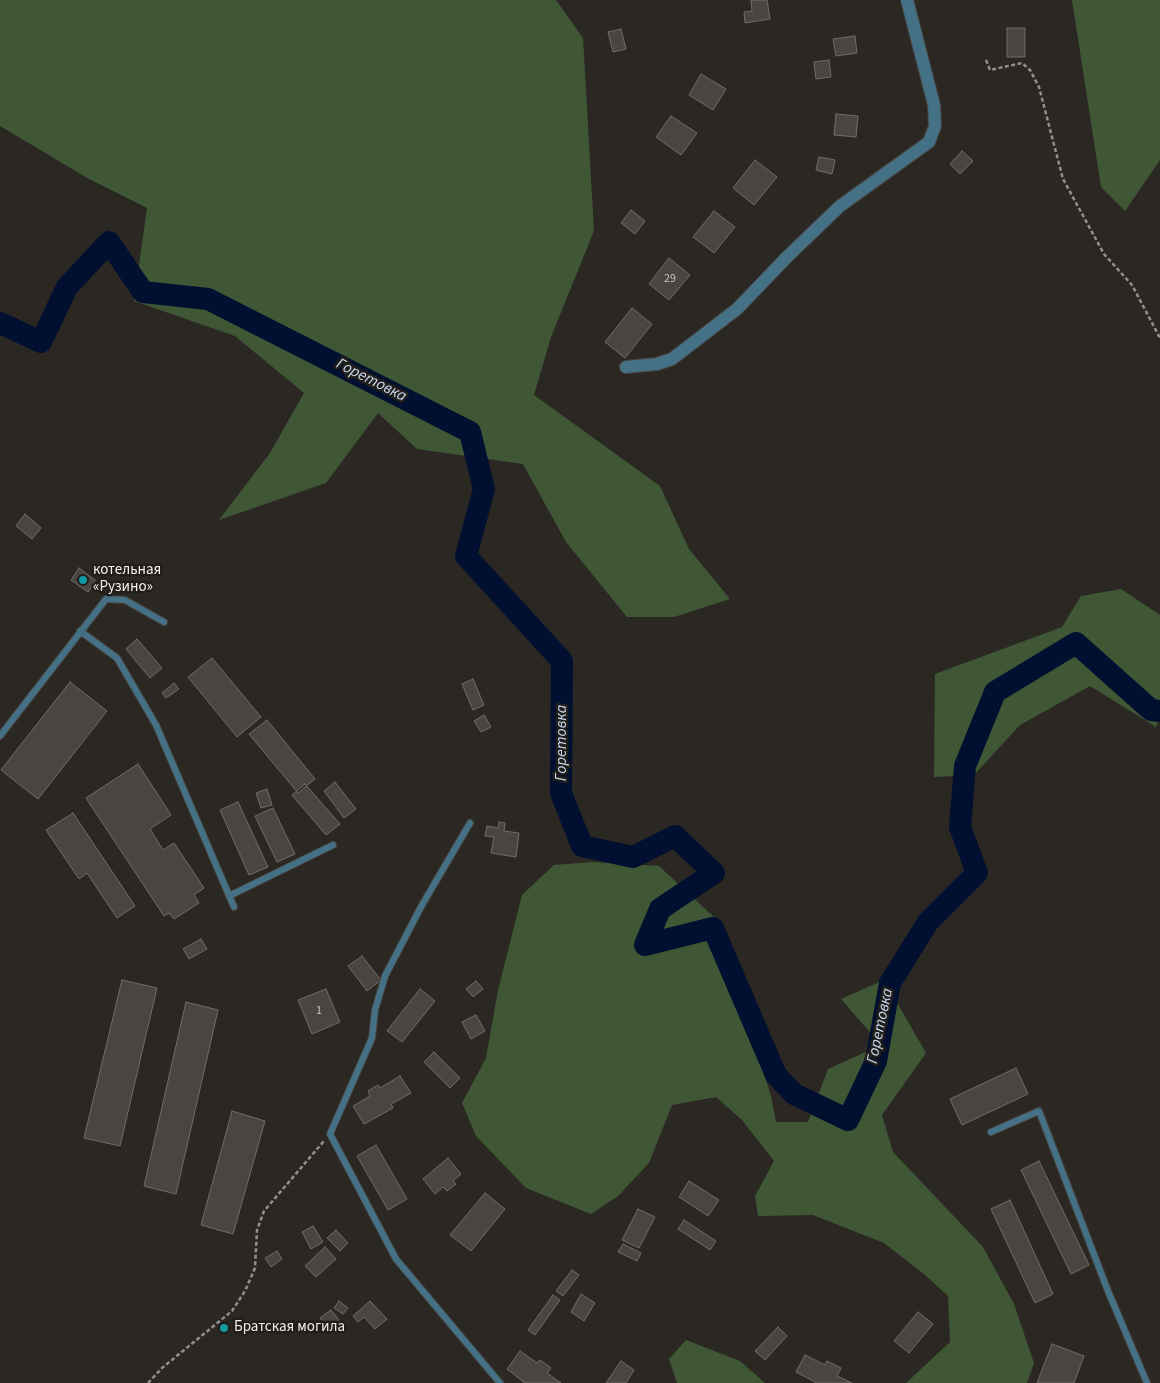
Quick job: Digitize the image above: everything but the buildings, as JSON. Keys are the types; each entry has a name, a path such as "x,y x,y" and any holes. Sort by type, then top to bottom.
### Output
{"street":[{"path":"626,367 657,364 672,360 737,309 840,206 929,142 935,126 934,105 907,0"}],"lane":[{"path":"0,736 106,599 125,600 164,622"},
{"path":"80,631 116,658 156,725 234,907"},
{"path":"470,823 422,905 385,976 376,1010 372,1038 330,1134 396,1259 500,1383"},
{"path":"229,896 333,845"},
{"path":"991,1132 1039,1111 1108,1291 1147,1383"}],"path":[{"path":"986,60 990,70 1022,63 1030,70 1039,87 1063,179 1104,254 1132,285 1160,338"},
{"path":"148,1383 162,1368 232,1311 245,1292 255,1268 257,1230 264,1211 330,1134"}],"green space":[{"path":"0,0 556,0 583,38 594,231 551,337 534,395 660,486 689,549 730,599 674,617 627,617 566,542 523,464 417,449 378,413 326,483 219,520 270,453 304,393 235,336 134,301 147,208 89,179 0,126"},
{"path":"1072,0 1160,0 1160,160 1125,211 1101,187"},
{"path":"1121,589 1160,615 1160,716 1156,727 1090,686 1020,725 974,775 934,777 935,674 1062,627 1081,596"},
{"path":"593,862 659,866 715,918 771,1096 776,1122 808,1122 828,1069 881,1045 841,999 884,980 926,1053 882,1115 893,1152 983,1247 1014,1304 1034,1363 1027,1383 906,1383 950,1342 948,1296 924,1274 884,1243 813,1215 758,1216 755,1196 774,1161 742,1120 716,1097 672,1105 649,1163 618,1196 591,1214 526,1188 476,1136 462,1103 486,1058 498,990 522,895 554,865"},
{"path":"686,1340 740,1361 765,1383 677,1383 669,1359"}],"waterway":[{"name":"Горетовка","path":"0,323 41,342 67,287 109,242 143,292 208,299 470,432 484,489 466,556 562,661 561,793 582,846 633,857 675,836 714,873 660,909 645,945 713,928 776,1075 794,1094 848,1120 876,1061 890,983 928,922 977,873 960,827 965,766 995,692 1076,643 1151,710 1160,711"}],"place":[{"name":"котельная «Рузино»","path":"83,580"},
{"name":"Братская могила","path":"224,1328"}]}
